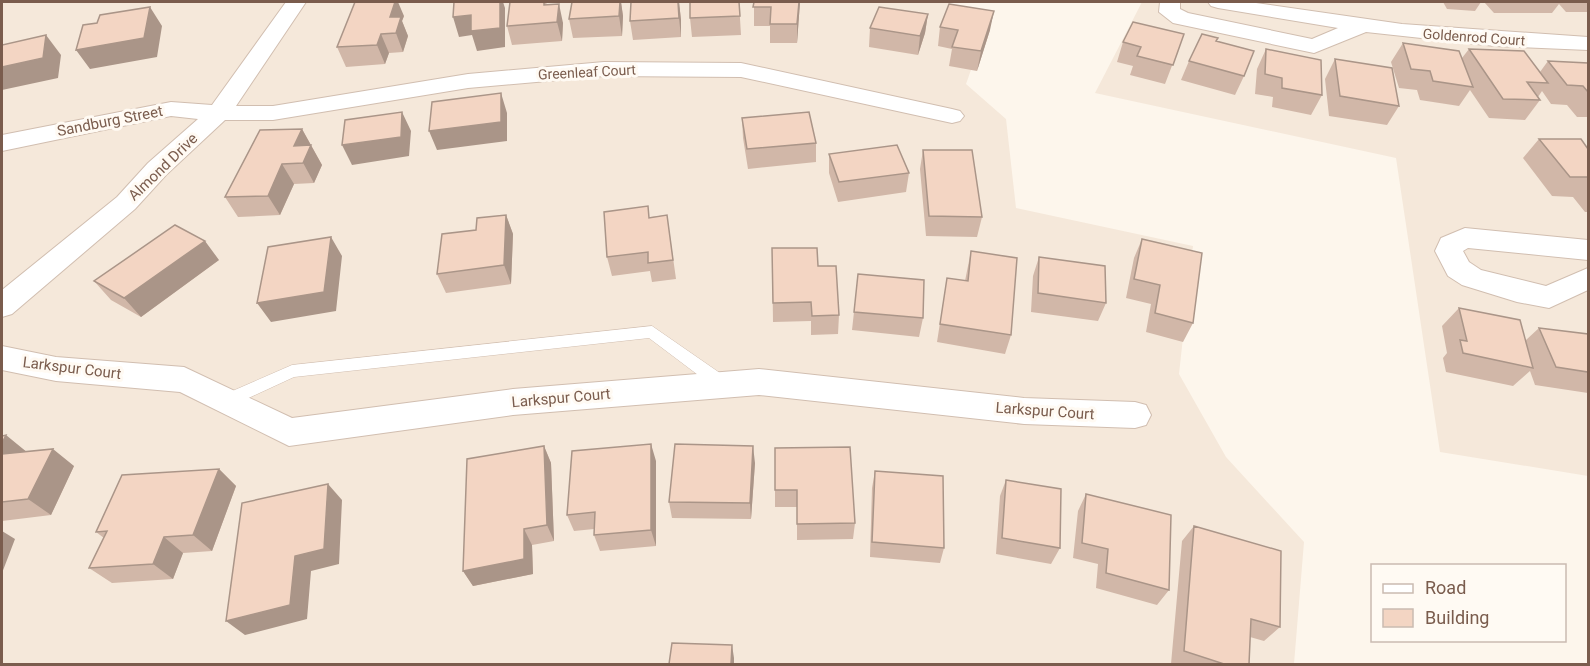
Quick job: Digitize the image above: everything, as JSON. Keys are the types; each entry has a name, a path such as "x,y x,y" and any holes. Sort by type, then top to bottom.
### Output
{"street":[{"name":"Almond Drive","path":"2,306 126,203 157,170 219,113 296,2"},
{"name":"Goldenrod Court","path":"1170,2 1170,12 1181,18 1291,43 1314,46 1360,27"},
{"name":"Goldenrod Court","path":"1218,2 1360,27 1478,39 1588,44"},
{"name":"Greenleaf Court","path":"219,113 273,113 468,81 604,69 741,70 952,116"},
{"name":"Sandburg Street","path":"2,142 171,109 219,113"},
{"path":"1588,250 1465,238 1451,245 1449,251 1458,269 1472,278 1517,291 1549,297 1588,278"},
{"name":"Larkspur Court","path":"2,358 56,369 184,380 289,432 513,402 759,382 1024,411 1135,416"}],"lane":[{"path":"227,401 292,371 652,332 724,385"}],"shaded area":[{"path":"2,2 950,2 950,8 989,19 966,84 1006,119 1016,208 1193,246 1179,374 1226,457 1304,542 1294,664 2,664"},
{"path":"1142,2 1588,2 1588,476 1440,452 1396,158 1095,93"}],"building":[{"path":"355,2 395,2 390,17 401,17 396,33 381,34 377,45 337,47"},
{"path":"454,2 500,2 500,28 471,31 471,15 453,17"},
{"path":"510,2 559,4 557,22 507,26"},
{"path":"572,2 620,2 619,16 569,19"},
{"path":"631,2 678,2 679,18 630,21"},
{"path":"690,2 739,2 740,16 690,18"},
{"path":"754,2 799,2 797,24 770,24 771,7 753,7"},
{"path":"949,4 994,11 981,51 952,47 958,30 940,27"},
{"path":"150,7 144,38 76,50 83,25 97,23 100,15"},
{"path":"879,7 928,14 920,36 870,28"},
{"path":"1133,22 1184,34 1173,65 1137,56 1141,47 1123,42"},
{"path":"1202,34 1218,38 1216,41 1254,51 1244,76 1189,61"},
{"path":"46,35 43,58 2,67 2,45"},
{"path":"1403,43 1459,51 1473,87 1433,81 1430,71 1411,69"},
{"path":"1266,49 1321,60 1322,95 1282,88 1282,78 1265,74"},
{"path":"1469,49 1524,51 1548,83 1527,82 1540,100 1503,99"},
{"path":"1335,59 1392,68 1399,106 1340,96"},
{"path":"1548,61 1588,63 1588,92 1583,86 1567,85"},
{"path":"501,93 501,122 429,131 432,102"},
{"path":"402,112 401,137 342,145 345,120"},
{"path":"809,112 816,143 747,149 742,118"},
{"path":"302,129 294,146 311,145 303,163 282,164 268,196 225,197 260,130"},
{"path":"1539,139 1581,139 1588,149 1588,177 1570,177"},
{"path":"897,145 909,173 839,182 829,154"},
{"path":"923,150 972,150 982,217 929,216"},
{"path":"648,206 649,218 667,215 673,260 648,263 648,252 607,257 604,212"},
{"path":"506,215 504,265 437,274 442,234 476,230 477,218"},
{"path":"175,225 205,241 124,298 94,281"},
{"path":"331,237 324,292 257,303 268,247"},
{"path":"1142,239 1202,253 1193,323 1155,313 1160,285 1134,279"},
{"path":"772,248 817,248 818,266 836,266 839,315 812,316 811,302 773,303"},
{"path":"971,251 1017,258 1011,335 940,324 947,278 968,281"},
{"path":"1039,257 1105,266 1106,303 1038,293"},
{"path":"858,274 924,280 923,318 854,312"},
{"path":"1459,308 1520,320 1533,368 1463,353 1460,340 1467,341"},
{"path":"1539,328 1588,334 1588,372 1556,367"},
{"path":"651,444 651,530 594,535 595,512 567,515 572,451"},
{"path":"675,444 753,446 750,503 669,502"},
{"path":"544,446 547,525 524,529 524,559 463,571 467,459"},
{"path":"850,447 855,523 797,524 797,490 775,490 775,448"},
{"path":"53,449 28,499 2,502 2,454"},
{"path":"219,469 193,535 164,537 153,564 89,568 107,531 96,532 122,475"},
{"path":"875,471 943,476 944,548 872,542"},
{"path":"1006,480 1061,489 1060,548 1002,538"},
{"path":"328,484 324,549 295,556 290,605 226,621 242,503"},
{"path":"1086,494 1171,515 1169,590 1106,573 1108,549 1082,543"},
{"path":"1194,526 1281,551 1280,627 1251,619 1249,664 1224,664 1184,651"},
{"path":"672,643 732,645 731,664 669,664"}]}
